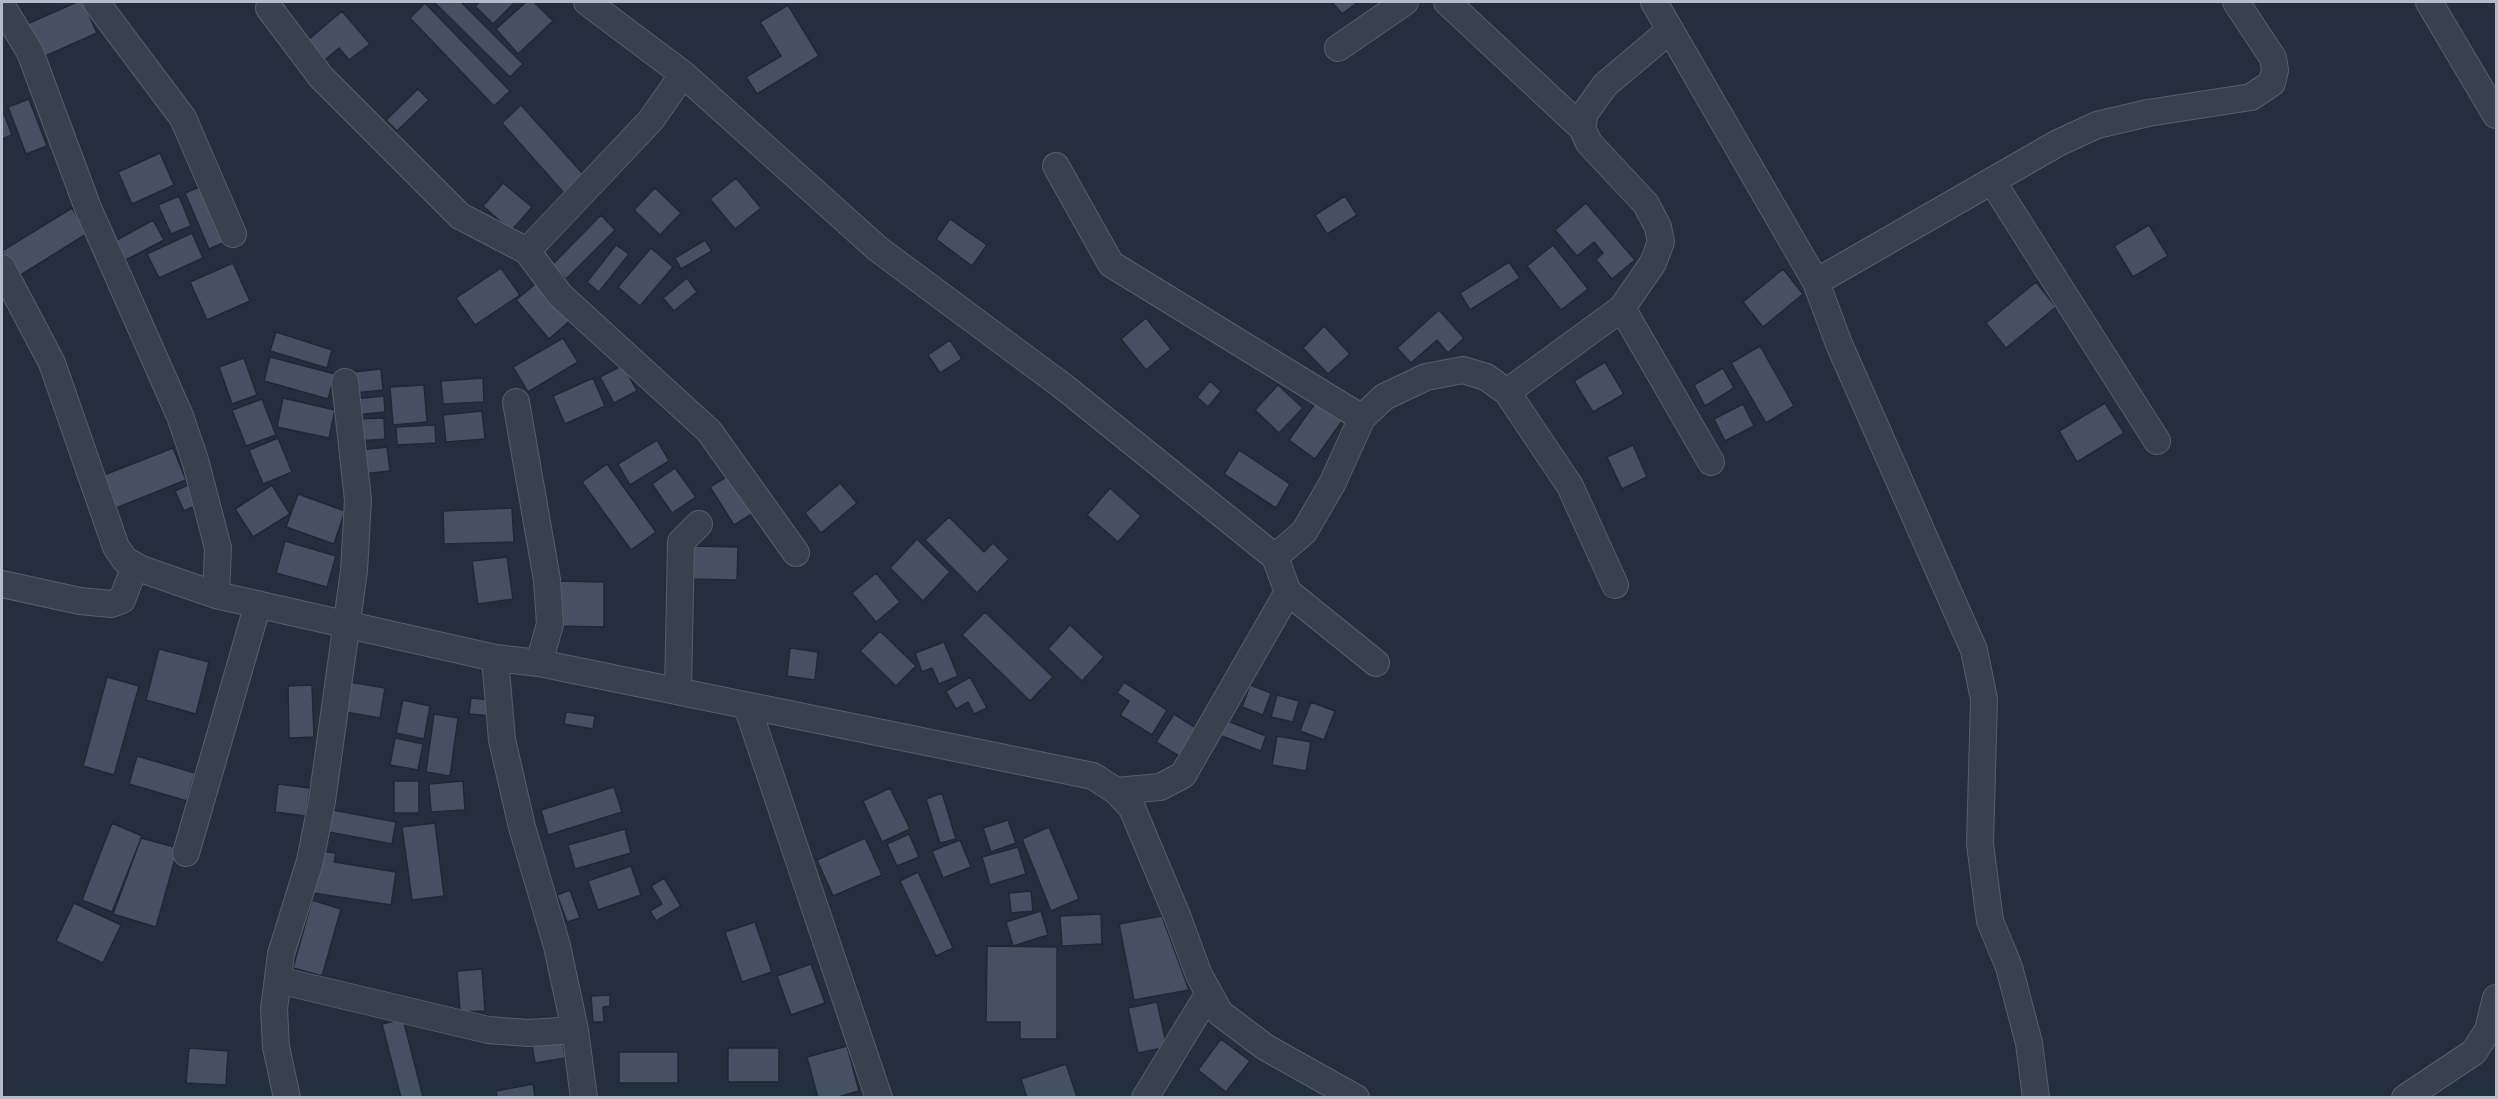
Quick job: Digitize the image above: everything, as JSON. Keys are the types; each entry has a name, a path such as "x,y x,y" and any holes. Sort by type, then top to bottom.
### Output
{"street":[{"path":"15,2 2,7 30,52 88,208 180,416 195,460 218,548 216,595"},
{"path":"96,2 183,118 233,234"},
{"path":"587,2 683,74 878,249 1064,387 1275,557 1288,592 1376,663"},
{"path":"1338,48 1405,2"},
{"path":"1447,2 1582,128 1589,143 1646,204 1658,227 1661,242 1653,263 1622,308 1507,392"},
{"path":"1654,2 1816,282 1839,344 1974,650 1983,699 1980,844 1990,921 2009,967 2029,1043 2036,1098"},
{"path":"1816,282 2058,143 2097,125 2148,113 2251,97 2272,83 2275,70 2273,58 2236,2"},
{"path":"2429,2 2496,116"},
{"path":"269,8 321,77 460,216 527,251 560,295 709,431 796,553"},
{"path":"1582,128 1585,113 1605,85 1669,31"},
{"path":"527,251 651,120 683,74"},
{"path":"1056,166 1111,264 1362,418"},
{"path":"1992,181 2157,441"},
{"path":"2,268 52,363 116,547 125,560 135,566 216,595 347,625 495,658 539,663 1093,776 1116,791 1132,808 1142,828 1199,975 1220,1012 1265,1047 1356,1098"},
{"path":"1622,308 1711,462"},
{"path":"1275,557 1304,532 1332,484 1362,418 1384,397 1426,377 1462,370 1486,377 1507,392 1570,486 1615,585"},
{"path":"287,1098 276,1047 274,1018 281,954 310,861 318,821 354,571 358,500 345,382"},
{"path":"516,402 547,580 550,624 539,663"},
{"path":"678,691 681,542 699,524"},
{"path":"2,584 80,601 111,604 122,600 135,566"},
{"path":"1116,791 1160,787 1183,776 1288,592"},
{"path":"186,853 258,604"},
{"path":"495,658 502,740 522,826 557,946 575,1030 584,1098"},
{"path":"747,706 879,1098"},
{"path":"278,980 488,1029 529,1033 575,1030"},
{"path":"1144,1098 1209,993"},
{"path":"2405,1098 2474,1052 2488,1030 2496,998"}],"building":[{"path":"77,2 83,2 97,33 41,58 27,24"},
{"path":"434,2 461,2 523,64 510,77"},
{"path":"480,2 515,2 493,24 475,6"},
{"path":"526,2 534,2 553,21 518,54 496,29"},
{"path":"1332,2 1358,2 1342,14"},
{"path":"425,3 510,91 494,106 410,18"},
{"path":"788,5 819,56 757,94 746,77 781,56 760,22"},
{"path":"342,11 370,44 349,60 339,48 325,60 308,40"},
{"path":"418,89 429,100 397,131 386,120"},
{"path":"29,99 47,146 26,154 8,107"},
{"path":"521,105 584,175 564,193 502,123"},
{"path":"4,114 12,135 2,139 2,115"},
{"path":"160,153 174,185 132,204 118,172"},
{"path":"736,178 761,208 735,229 710,199"},
{"path":"209,183 232,239 209,249 185,193"},
{"path":"503,183 532,207 511,231 483,206"},
{"path":"655,188 681,213 660,235 634,210"},
{"path":"179,196 191,226 171,234 158,205"},
{"path":"1345,196 1357,215 1327,234 1315,215"},
{"path":"1586,203 1635,260 1612,279 1596,260 1603,253 1594,242 1577,256 1555,230"},
{"path":"72,208 88,233 16,278 2,251"},
{"path":"601,215 615,230 566,279 552,265"},
{"path":"950,219 987,245 972,266 936,239"},
{"path":"153,220 164,240 126,260 115,241"},
{"path":"2149,225 2168,256 2133,277 2114,246"},
{"path":"192,233 203,258 159,278 147,254"},
{"path":"705,240 712,251 681,269 675,258"},
{"path":"616,245 629,254 599,292 587,282"},
{"path":"1553,245 1588,289 1561,310 1527,266"},
{"path":"651,248 673,267 640,306 618,287"},
{"path":"1509,262 1520,278 1470,310 1460,293"},
{"path":"233,263 250,301 207,320 190,282"},
{"path":"501,268 520,295 475,325 456,298"},
{"path":"1783,269 1803,294 1763,327 1743,302"},
{"path":"687,278 697,292 674,311 663,298"},
{"path":"540,280 572,319 549,339 516,300"},
{"path":"2036,282 2056,307 2006,348 1986,323"},
{"path":"1439,310 1464,338 1448,353 1437,340 1411,363 1397,348"},
{"path":"1146,318 1171,349 1146,370 1121,339"},
{"path":"1324,326 1350,354 1328,374 1303,348"},
{"path":"276,332 332,350 327,368 270,351"},
{"path":"563,338 578,362 528,392 513,367"},
{"path":"950,340 962,359 940,373 928,355"},
{"path":"1760,346 1794,406 1766,423 1731,363"},
{"path":"270,357 335,374 328,399 264,381"},
{"path":"244,358 257,395 232,404 219,367"},
{"path":"1605,362 1624,394 1593,412 1574,381"},
{"path":"623,365 637,391 614,403 600,377"},
{"path":"1723,368 1734,388 1705,406 1694,385"},
{"path":"381,369 383,390 355,393 352,372"},
{"path":"483,378 484,402 443,404 441,381"},
{"path":"593,378 605,406 565,424 553,396"},
{"path":"1210,381 1221,391 1208,407 1197,397"},
{"path":"424,385 427,422 393,425 390,387"},
{"path":"1278,385 1303,408 1279,433 1255,410"},
{"path":"384,396 385,412 355,415 354,399"},
{"path":"283,398 335,410 329,438 277,427"},
{"path":"1319,398 1345,417 1315,459 1289,440"},
{"path":"262,399 276,435 246,446 232,410"},
{"path":"2105,403 2124,433 2077,462 2059,431"},
{"path":"1743,404 1754,426 1725,441 1714,419"},
{"path":"482,411 485,439 446,442 443,415"},
{"path":"384,418 385,439 358,441 357,419"},
{"path":"435,425 436,443 397,445 396,427"},
{"path":"278,438 292,472 263,484 249,450"},
{"path":"657,440 669,461 630,485 618,464"},
{"path":"1633,445 1647,477 1622,489 1607,457"},
{"path":"387,447 390,471 363,474 360,450"},
{"path":"173,448 186,480 116,508 104,475"},
{"path":"1239,450 1290,484 1276,508 1224,474"},
{"path":"607,464 656,532 631,550 582,482"},
{"path":"675,468 696,497 672,513 652,484"},
{"path":"736,471 760,509 734,525 710,487"},
{"path":"840,483 857,503 821,533 805,513"},
{"path":"188,485 197,505 184,511 175,491"},
{"path":"272,485 290,514 253,537 235,509"},
{"path":"1110,488 1141,516 1118,542 1087,515"},
{"path":"298,494 345,511 334,544 286,527"},
{"path":"512,508 514,542 444,544 443,511"},
{"path":"949,517 984,552 993,543 1009,559 977,593 925,540"},
{"path":"917,539 950,572 923,601 890,568"},
{"path":"285,541 336,556 327,587 276,573"},
{"path":"691,546 738,547 737,580 691,579"},
{"path":"507,557 513,599 478,604 472,561"},
{"path":"876,573 900,602 876,622 852,593"},
{"path":"557,581 604,582 604,627 556,626"},
{"path":"985,612 1053,677 1030,701 962,635"},
{"path":"1070,625 1104,657 1082,681 1048,649"},
{"path":"880,631 916,666 896,686 860,651"},
{"path":"944,642 958,676 939,684 932,668 922,672 915,653"},
{"path":"790,648 818,652 815,680 787,676"},
{"path":"159,649 209,662 196,714 146,700"},
{"path":"107,677 139,686 114,775 83,766"},
{"path":"970,677 987,708 974,714 968,702 956,709 946,691"},
{"path":"350,682 385,688 380,718 345,712"},
{"path":"1124,682 1167,710 1152,735 1120,715 1129,701 1117,693"},
{"path":"312,685 314,737 289,738 288,686"},
{"path":"1250,685 1271,693 1263,715 1242,707"},
{"path":"1277,695 1299,701 1293,722 1271,717"},
{"path":"471,698 493,700 492,716 469,714"},
{"path":"403,700 430,706 424,739 396,733"},
{"path":"1311,702 1335,711 1324,740 1300,731"},
{"path":"566,712 595,716 593,729 564,724"},
{"path":"434,714 458,718 450,776 426,772"},
{"path":"1174,714 1196,728 1179,756 1156,742"},
{"path":"1225,720 1266,736 1261,751 1219,735"},
{"path":"1277,736 1311,742 1306,771 1272,765"},
{"path":"395,738 423,744 418,770 390,765"},
{"path":"137,756 195,773 187,801 129,784"},
{"path":"394,781 419,781 419,813 394,813"},
{"path":"463,781 465,810 431,812 429,784"},
{"path":"278,784 310,788 306,816 275,812"},
{"path":"614,787 622,812 548,835 541,810"},
{"path":"890,788 910,829 882,842 863,801"},
{"path":"942,793 956,839 940,843 926,799"},
{"path":"333,810 396,822 392,844 329,832"},
{"path":"1008,820 1016,843 991,852 983,828"},
{"path":"112,823 142,836 112,912 82,900"},
{"path":"435,823 444,896 412,900 402,827"},
{"path":"1049,827 1079,899 1051,911 1022,839"},
{"path":"625,829 631,853 575,869 568,845"},
{"path":"909,834 919,857 897,866 887,844"},
{"path":"141,838 178,848 156,927 113,914"},
{"path":"865,838 882,875 833,896 817,860"},
{"path":"960,840 971,867 943,878 932,851"},
{"path":"1018,847 1026,874 990,885 982,857"},
{"path":"320,851 336,853 334,862 396,872 391,905 313,893"},
{"path":"631,866 641,895 598,910 588,881"},
{"path":"918,872 953,948 936,956 900,881"},
{"path":"664,878 681,906 656,921 650,911 662,904 651,886"},
{"path":"570,890 580,918 567,922 557,895"},
{"path":"1031,891 1033,911 1011,913 1009,893"},
{"path":"312,900 341,909 322,976 293,968"},
{"path":"74,903 121,925 103,963 56,941"},
{"path":"1041,911 1048,935 1013,946 1006,922"},
{"path":"1101,914 1102,944 1062,946 1060,916"},
{"path":"1162,916 1189,990 1134,1000 1119,924"},
{"path":"755,922 772,972 742,982 725,932"},
{"path":"987,946 1057,947 1057,1039 1020,1039 1020,1022 986,1022"},
{"path":"811,964 825,1003 791,1015 777,976"},
{"path":"482,969 485,1011 460,1012 457,971"},
{"path":"610,995 610,1006 603,1007 604,1022 593,1022 591,996"},
{"path":"1157,1002 1167,1047 1138,1053 1128,1008"},
{"path":"403,1019 423,1097 420,1098 401,1098 382,1024"},
{"path":"562,1039 565,1058 535,1063 532,1044"},
{"path":"1221,1039 1250,1061 1226,1092 1198,1070"},
{"path":"847,1046 859,1091 834,1098 818,1098 807,1057"},
{"path":"189,1048 228,1051 226,1085 186,1083"},
{"path":"728,1048 779,1048 779,1082 728,1082"},
{"path":"619,1052 678,1052 678,1083 619,1083"},
{"path":"1066,1064 1077,1097 1027,1098 1021,1079"},
{"path":"533,1084 535,1098 497,1098 496,1091"}]}
